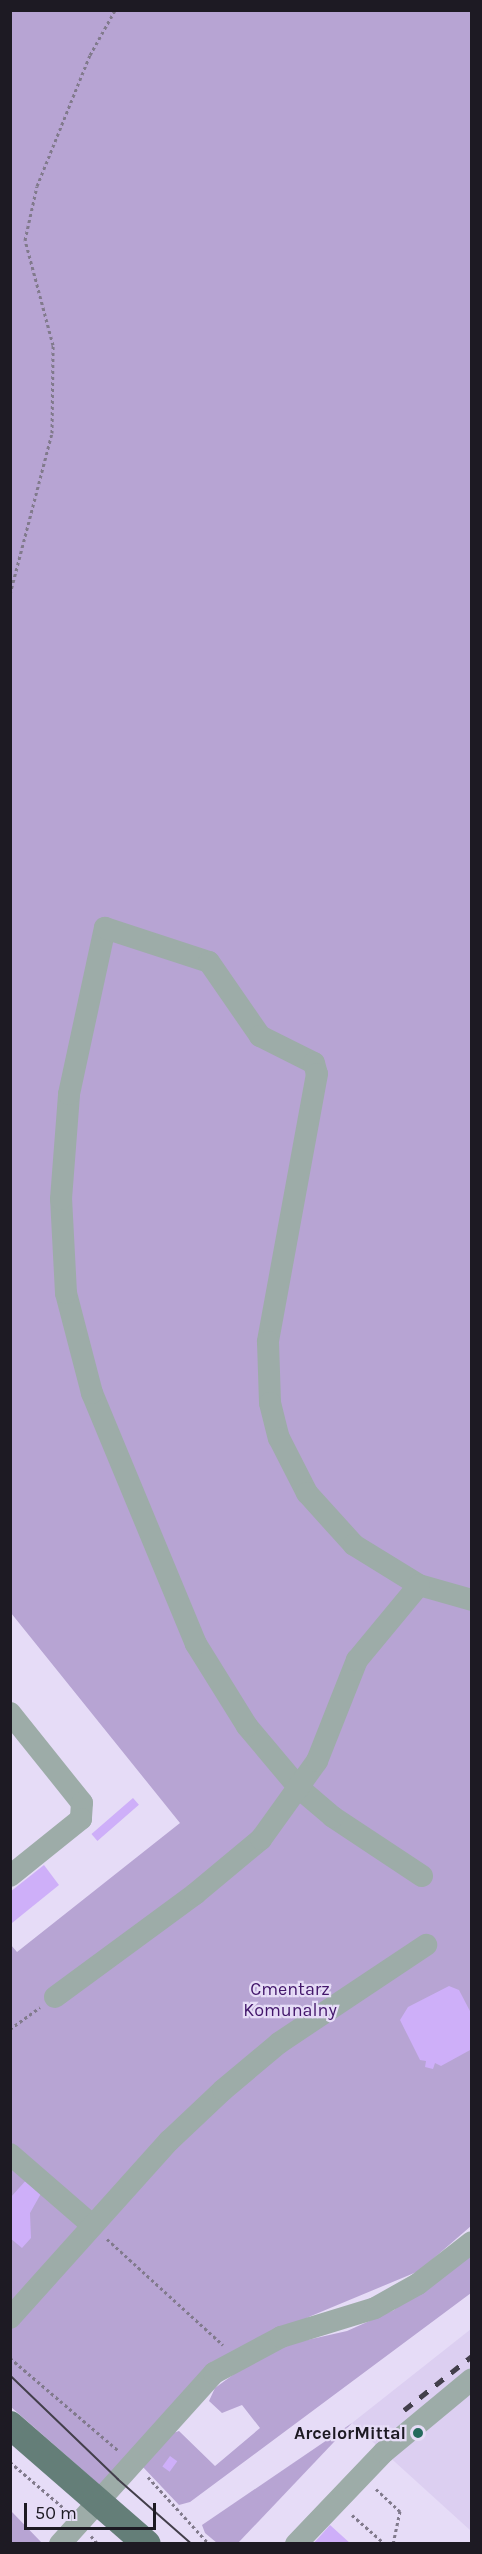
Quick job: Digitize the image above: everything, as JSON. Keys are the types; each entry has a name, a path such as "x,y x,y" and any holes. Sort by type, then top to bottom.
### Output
{"main road":[{"path":"10,2425 147,2544"}],"street":[{"path":"422,1876 333,1817 299,1788 247,1726 196,1644 92,1394 78,1349 62,1257 63,1141 69,1094 105,928 208,962 260,1036 314,1064 317,1074 268,1342 270,1403 279,1438 294,1471 327,1519 362,1551 419,1585 471,1600"},
{"path":"55,1996 234,1863 261,1839 299,1788 333,1726 357,1660 419,1585"},
{"path":"10,1713 82,1803 81,1819 10,1876"},
{"path":"10,2318 169,2140 279,2043 426,1945"},
{"path":"10,2154 92,2225"},
{"path":"60,2544 100,2502 127,2453 214,2373 282,2337 375,2308 418,2284 471,2242"},
{"path":"296,2544 384,2452 471,2379"}],"path":[{"path":"10,594 51,433 53,345 25,240 37,186 90,56 115,10"},
{"path":"10,2029 55,1996"},
{"path":"92,2225 224,2344 218,2350"},
{"path":"10,2358 127,2453 165,2492 209,2544"},
{"path":"10,2462 81,2524"},
{"path":"372,2486 400,2511 393,2544"},
{"path":"349,2513 385,2544"}],"shaded area":[{"name":"ArcelorMittal","path":"471,2329 471,2531 352,2423"}],"green space":[{"name":"Cmentarz Komunalny","path":"10,11 472,11 471,2226 419,2271 311,2316 213,2364 101,2486 11,2407 11,1945 17,1952 180,1823 11,1613"},
{"path":"471,2250 471,2293 190,2502 179,2505 142,2466 170,2434 179,2431 215,2466 260,2428 242,2405 222,2413 209,2401 215,2388 256,2358 285,2345 347,2331 394,2310"},
{"path":"352,2423 238,2543 217,2543 205,2533 202,2525"},
{"path":"11,2511 42,2543 11,2543"}],"building":[{"path":"133,1798 139,1805 97,1841 91,1834"},
{"path":"44,1865 59,1885 12,1923 10,1892"},
{"path":"449,1986 459,1990 472,2015 472,2049 441,2066 435,2063 433,2069 425,2067 426,2061 420,2060 400,2020 408,2007"},
{"path":"29,2177 43,2190 30,2213 31,2238 22,2248 10,2238 10,2198"},
{"path":"170,2456 177,2461 170,2472 162,2467"},
{"path":"330,2525 351,2544 313,2544"}],"tram line":[{"path":"10,2375 118,2479 192,2544"}],"railway":[{"path":"404,2410 472,2356"}],"place":[{"name":"ArcelorMittal","path":"418,2433"}]}
